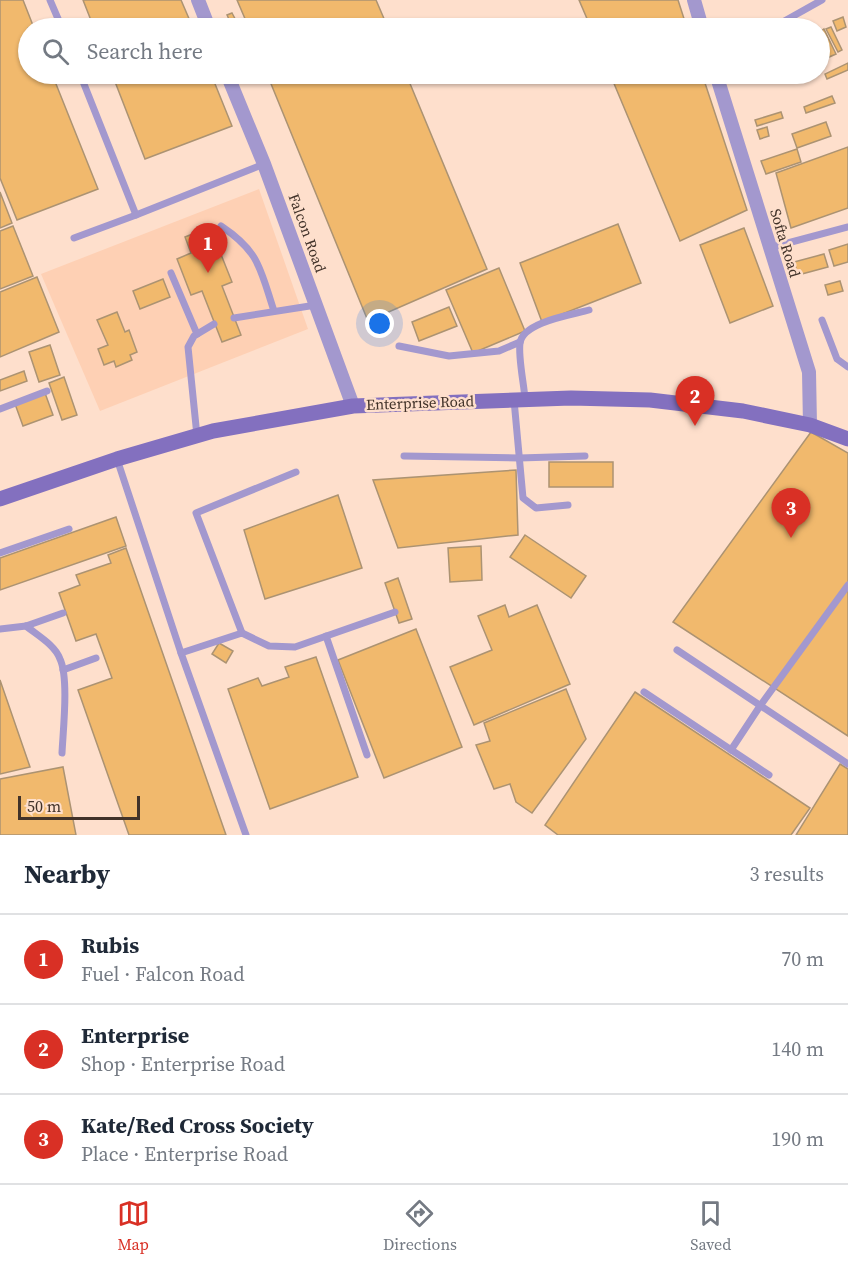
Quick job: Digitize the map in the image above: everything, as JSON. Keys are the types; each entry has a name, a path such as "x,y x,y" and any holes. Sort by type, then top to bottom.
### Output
{"main road":[{"name":"Enterprise Road","path":"0,499 117,459 197,436 353,406 572,398 650,400 743,411 810,425 848,439"}],"street":[{"path":"198,0 205,18"},
{"path":"694,0 699,18"},
{"name":"Falcon Road","path":"231,84 264,164 353,406"},
{"name":"Softa Road","path":"719,84 809,372 810,425"}],"lane":[{"path":"50,0 58,18"},
{"path":"790,18 822,0"},
{"path":"84,84 136,215"},
{"path":"74,238 264,164"},
{"path":"221,226 242,241 258,262 273,311"},
{"path":"769,248 848,227"},
{"path":"171,273 197,334"},
{"path":"234,318 316,305"},
{"path":"568,505 536,508 523,498 519,458 520,342 525,333 534,326 589,310"},
{"path":"822,320 837,359 848,367"},
{"path":"197,436 188,347 197,334 214,324"},
{"path":"399,346 449,356 499,351 520,342"},
{"path":"0,409 47,391"},
{"path":"404,456 519,458 585,456"},
{"path":"117,459 181,653 246,835"},
{"path":"296,472 196,513 242,633 269,646 295,647 395,612"},
{"path":"0,553 69,530"},
{"path":"731,750 848,585"},
{"path":"0,629 26,626 63,612"},
{"path":"26,626 57,652 63,670 62,753"},
{"path":"181,653 242,633"},
{"path":"326,636 367,755"},
{"path":"676,650 848,764"},
{"path":"63,670 96,658"},
{"path":"644,692 769,775"}],"shaded area":[{"path":"259,189 308,329 100,411 41,274"}],"building":[{"path":"0,0 23,0 30,18 18,18 18,84 56,84 98,189 17,220 0,178"},
{"path":"83,0 181,0 189,18 90,18"},
{"path":"237,0 376,0 384,18 245,18"},
{"path":"579,0 678,0 684,18 587,18"},
{"path":"232,13 235,18 228,18 227,15"},
{"path":"843,17 846,27 837,31 833,21"},
{"path":"830,27 842,50 838,52 830,37"},
{"path":"830,42 836,54 830,57"},
{"path":"848,63 848,70 830,78 830,72"},
{"path":"116,84 215,84 232,126 145,159"},
{"path":"271,84 410,84 487,269 368,321"},
{"path":"614,84 705,84 747,210 680,241"},
{"path":"832,96 835,103 806,113 804,107"},
{"path":"781,112 783,118 757,126 755,120"},
{"path":"826,122 831,136 797,148 792,134"},
{"path":"767,127 769,136 760,139 757,130"},
{"path":"848,147 848,208 791,228 776,173"},
{"path":"797,149 801,162 766,174 761,161"},
{"path":"0,192 12,223 0,228"},
{"path":"618,224 641,283 542,322 520,263"},
{"path":"13,226 33,276 0,289 0,231"},
{"path":"210,227 232,282 222,286 241,335 222,342 202,291 191,295 177,259 191,253 185,237"},
{"path":"744,228 773,306 730,323 700,245"},
{"path":"848,244 848,262 834,266 829,250"},
{"path":"824,254 828,267 798,275 794,262"},
{"path":"499,268 525,331 473,353 446,290"},
{"path":"37,277 59,332 0,357 0,292"},
{"path":"163,279 170,297 140,309 133,291"},
{"path":"840,281 843,291 828,295 825,285"},
{"path":"449,307 457,326 419,341 412,322"},
{"path":"117,312 125,332 129,330 137,352 130,355 132,360 116,367 114,361 104,365 98,349 108,345 97,320"},
{"path":"50,345 60,375 39,382 29,352"},
{"path":"24,371 27,381 0,391 0,380"},
{"path":"64,377 77,415 62,420 49,383"},
{"path":"45,393 53,415 23,426 15,404"},
{"path":"811,432 848,453 848,736 673,622"},
{"path":"549,462 613,462 613,487 549,487"},
{"path":"516,470 518,535 398,548 373,480"},
{"path":"338,495 362,568 265,599 244,530"},
{"path":"116,517 126,546 0,590 0,558"},
{"path":"525,535 586,576 571,598 510,557"},
{"path":"481,546 482,580 450,582 448,548"},
{"path":"126,548 226,835 129,835 78,690 112,678 96,634 76,641 59,593 80,585 76,575 111,563 108,555"},
{"path":"398,578 412,619 399,623 385,583"},
{"path":"505,605 509,617 537,605 570,684 474,725 450,667 492,650 478,616"},
{"path":"416,629 462,747 384,778 338,660"},
{"path":"219,643 233,651 226,663 212,654"},
{"path":"316,657 358,777 270,809 228,689 258,678 262,686 289,677 285,667"},
{"path":"0,680 30,767 0,774"},
{"path":"566,689 586,739 532,813 516,802 510,784 494,789 476,745 490,741 484,723"},
{"path":"635,692 810,808 791,835 558,835 545,825"},
{"path":"840,764 848,769 848,835 796,835"},
{"path":"63,767 76,835 0,835 0,779"}],"place":[{"name":"Rubis","path":"208,273"},
{"name":"Enterprise","path":"695,426"},
{"name":"Kate/Red Cross Society","path":"791,538"}]}
